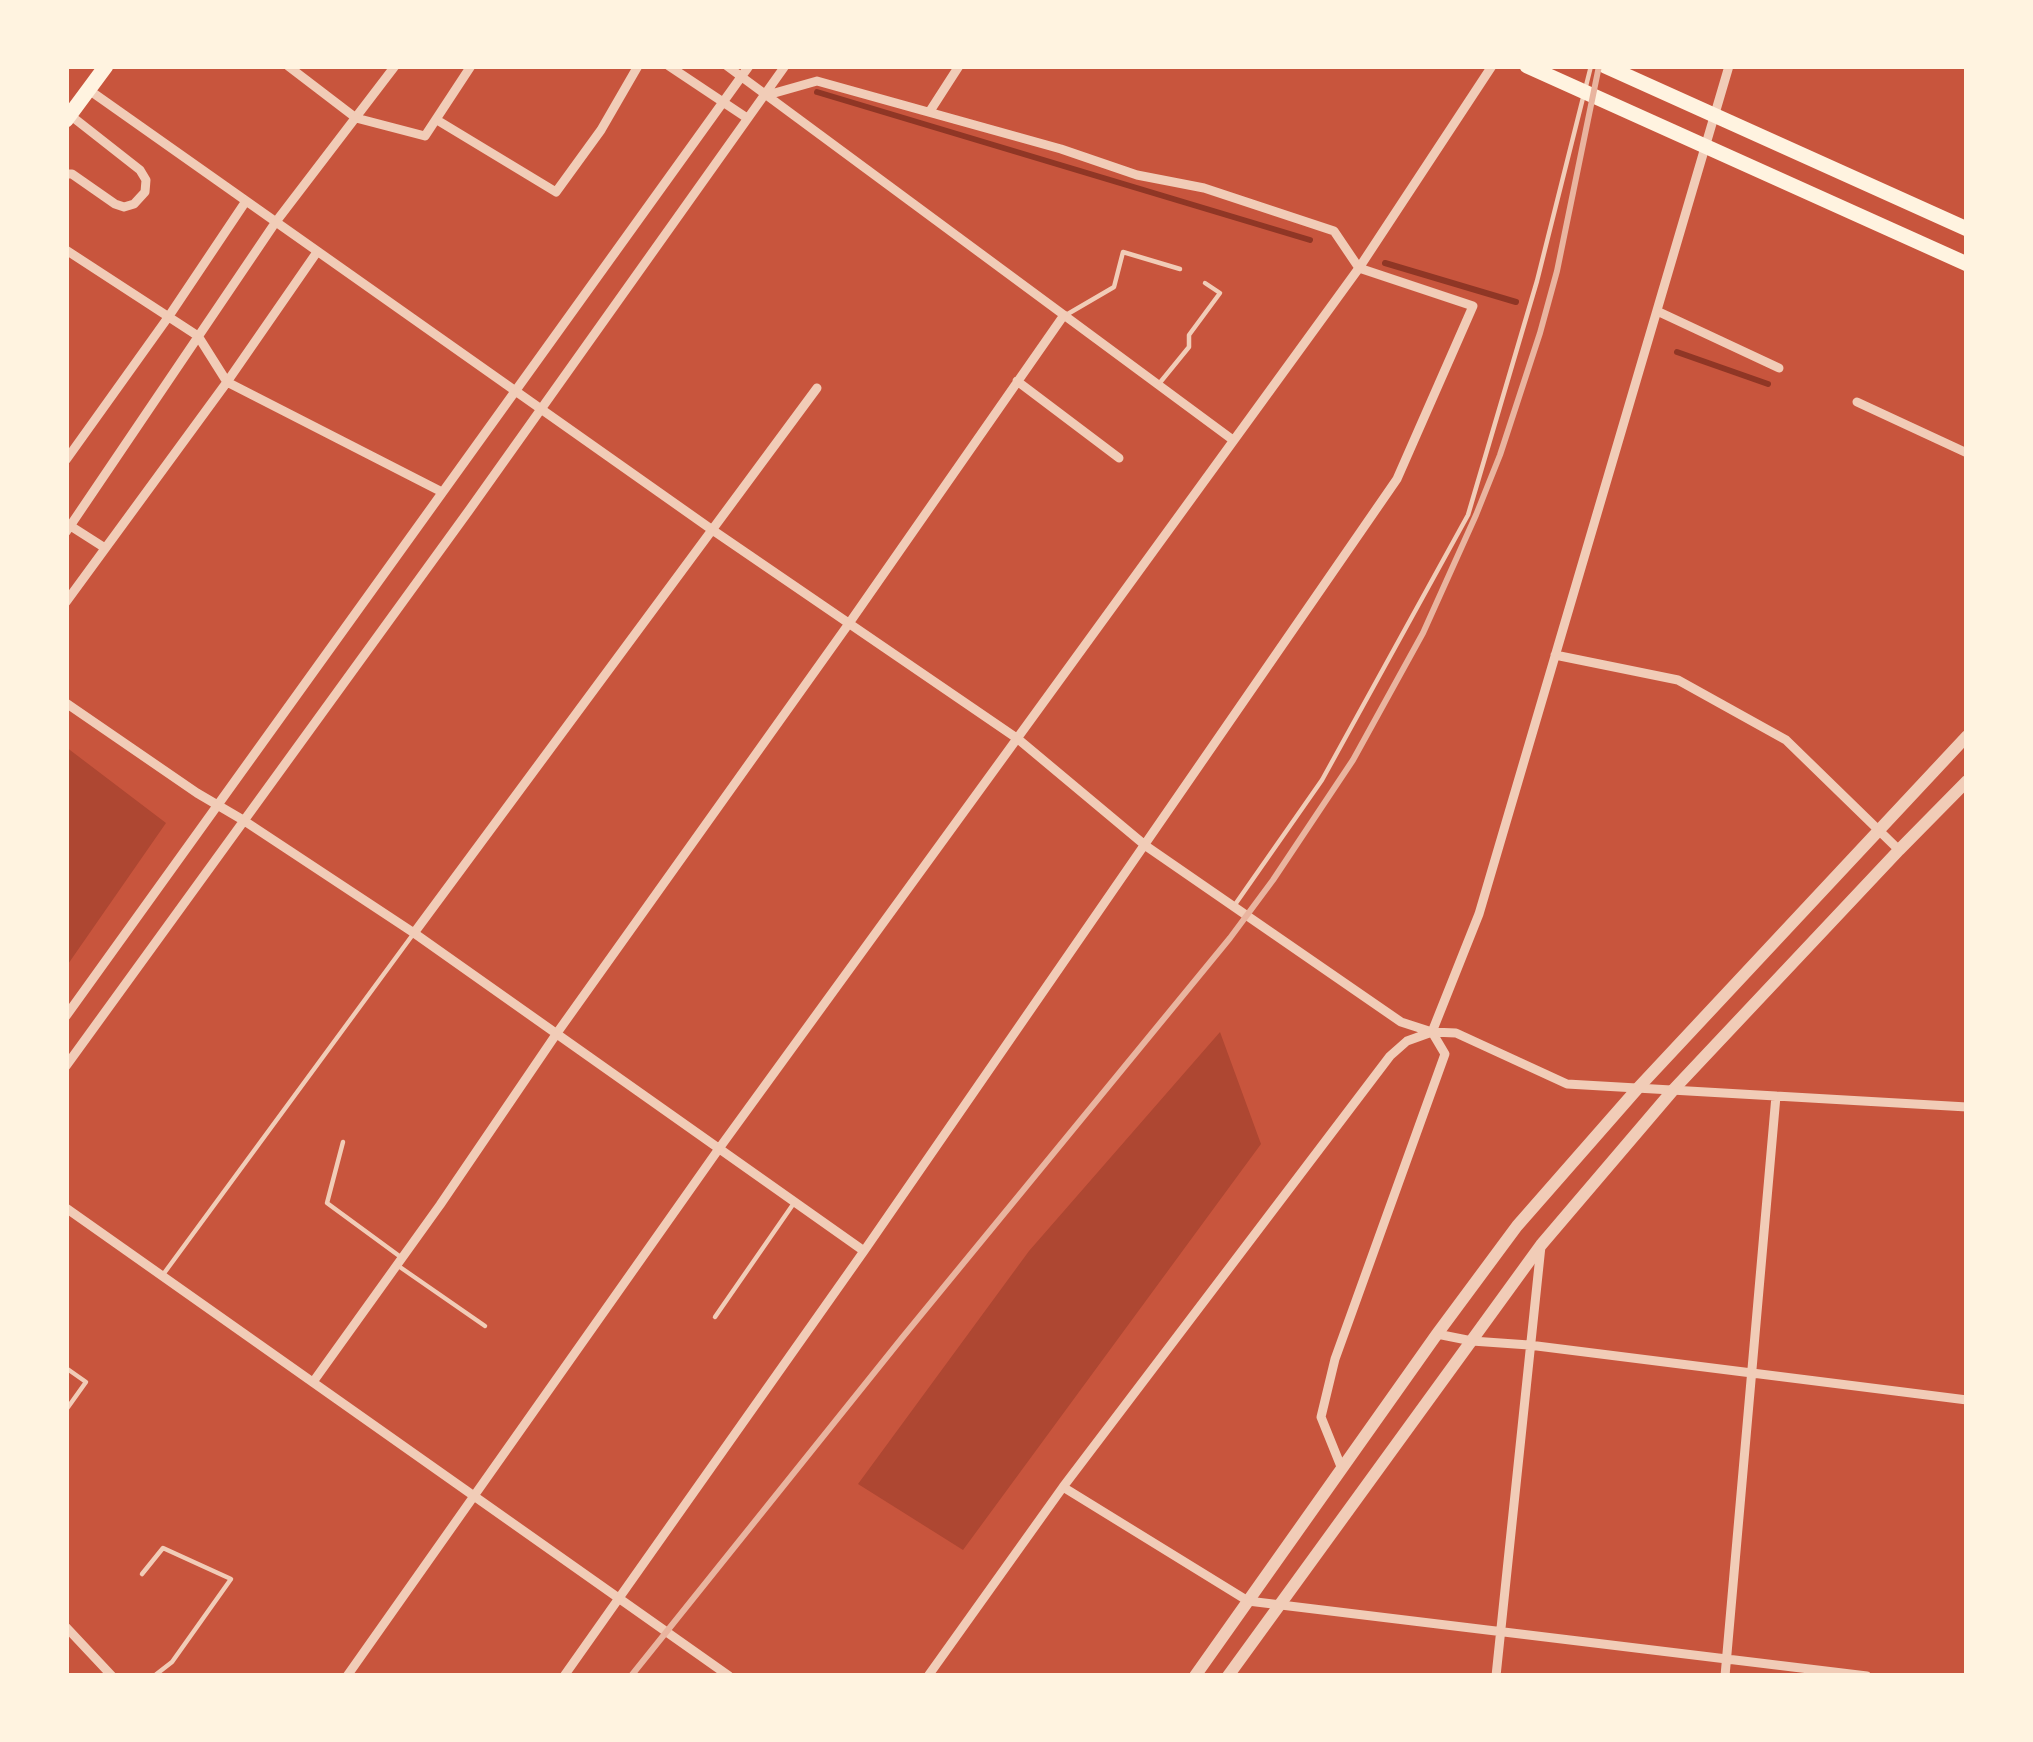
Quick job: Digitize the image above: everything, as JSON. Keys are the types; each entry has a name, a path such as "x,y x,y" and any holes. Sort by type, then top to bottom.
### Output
{"main road":[{"path":"68,118 106,66"},
{"path":"1527,66 1967,264"},
{"path":"1605,66 1967,230"}],"street":[{"path":"288,66 356,118 425,136 471,66"},
{"path":"105,548 67,527 275,223 395,66"},
{"path":"436,120 556,192 602,130 638,66"},
{"path":"669,66 747,118"},
{"path":"727,66 745,71 764,96 1233,440"},
{"path":"66,1066 785,66"},
{"path":"931,111 958,66"},
{"path":"346,1676 718,1150 1359,268 1492,66"},
{"path":"928,1676 1063,1487 1390,1056 1407,1041 1432,1032 1479,914 1729,66"},
{"path":"66,1016 745,71"},
{"path":"565,1676 865,1251 1397,478 1472,306 1359,268 1334,231 1204,188 1136,176 1061,149 818,81 764,96"},
{"path":"89,90 1018,740 1146,846 1401,1022 1432,1032 1456,1033 1567,1084 1967,1107"},
{"path":"66,174 124,207 145,192 146,180 140,170 68,118"},
{"path":"66,460 246,201"},
{"path":"66,250 198,336 227,382 442,492"},
{"path":"66,602 317,252"},
{"path":"1657,311 1779,368"},
{"path":"313,1382 1064,315"},
{"path":"1017,381 1119,458"},
{"path":"414,933 817,388"},
{"path":"1857,402 1967,453"},
{"path":"1555,655 1678,680 1786,740 1899,850"},
{"path":"66,703 414,933 865,1251"},
{"path":"1195,1676 1517,1226 1638,1088 1967,736"},
{"path":"1228,1676 1541,1245 1674,1089 1967,781"},
{"path":"1342,1469 1321,1417 1335,1359 1445,1054 1432,1032"},
{"path":"1725,1676 1776,1096"},
{"path":"66,1208 729,1676"},
{"path":"1496,1676 1541,1245"},
{"path":"1437,1334 1967,1400"},
{"path":"1063,1487 1247,1601 1868,1676"},
{"path":"66,1628 112,1676"}],"lane":[{"path":"1234,906 1322,780 1468,514 1537,281 1592,66"},
{"path":"1064,315 1114,286 1124,252 1180,269"},
{"path":"1158,385 1190,347 1190,335 1220,293 1205,283"},
{"path":"162,1276 414,933"},
{"path":"344,1142 327,1203 485,1326"},
{"path":"716,1317 794,1203"},
{"path":"66,1369 86,1382 66,1410"},
{"path":"142,1574 163,1548 231,1579 172,1663 154,1676"}],"shaded area":[{"path":"66,747 166,823 66,967"},
{"path":"1220,1032 1261,1144 963,1550 858,1484 1029,1251"}],"waterway":[{"path":"817,92 1310,240"},
{"path":"1385,263 1516,302"},
{"path":"1677,352 1768,384"}],"railway":[{"path":"631,1676 1230,938 1353,760 1423,633 1500,455 1557,271 1599,66"}]}
